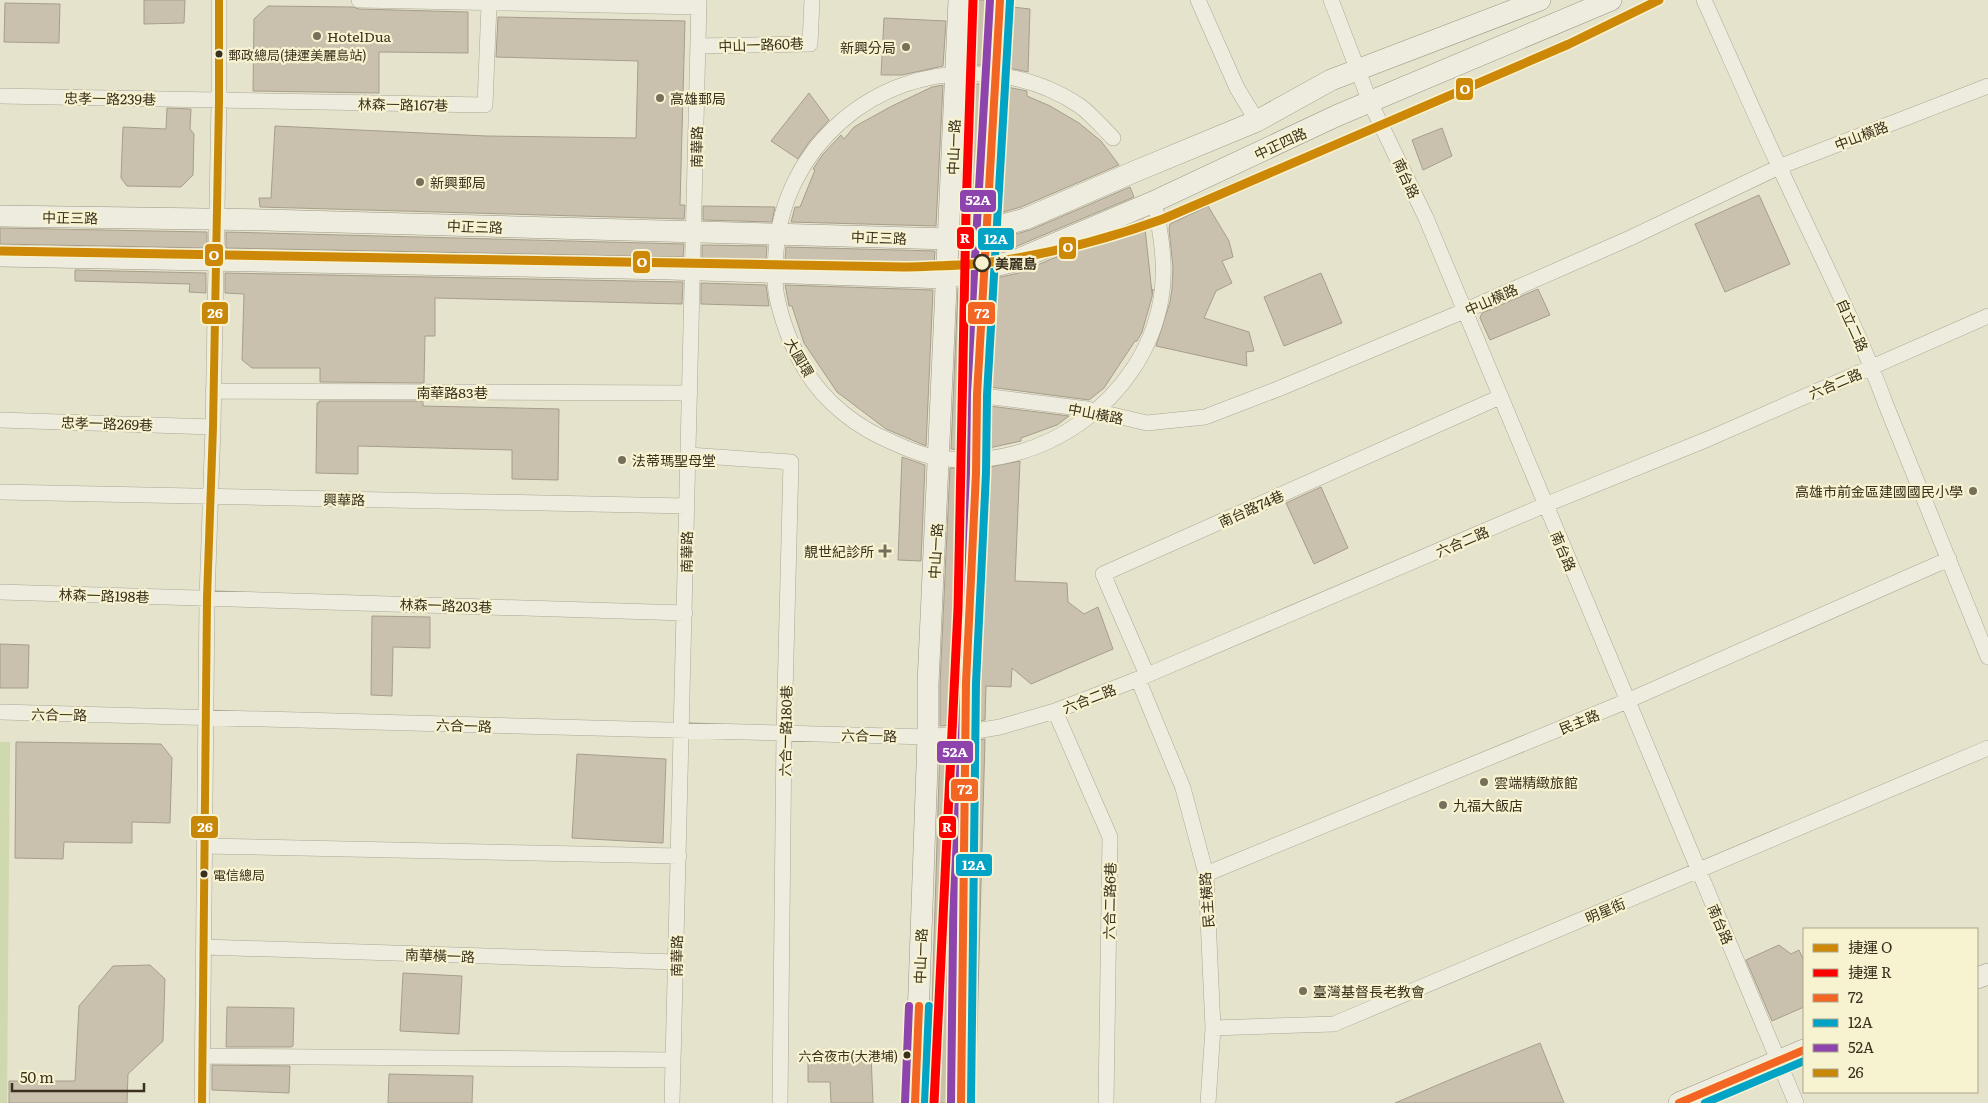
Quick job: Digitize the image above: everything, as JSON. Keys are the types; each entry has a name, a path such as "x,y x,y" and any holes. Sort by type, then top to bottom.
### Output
{"street":[{"path":"202,1103 204,1056 207,598 212,496 219,0"},
{"path":"359,0 489,4 699,3"},
{"name":"中山一路60巷","path":"698,46 810,44 812,0"},
{"name":"中山一路","path":"915,1103 928,737 928,684 959,0"},
{"path":"960,1103 966,780 964,733 977,395 1000,0"},
{"path":"1198,0 1237,88 1257,121"},
{"name":"南台路","path":"1331,0 1370,102 1426,218 1796,1103"},
{"path":"949,239 1025,219 1257,121 1331,80 1540,0"},
{"name":"中正四路","path":"946,278 1014,261 1154,202 1370,102 1610,0"},
{"name":"自立二路","path":"1704,0 1872,367 1988,657"},
{"name":"南華路","path":"672,1103 699,3"},
{"name":"林森一路167巷","path":"219,100 485,105 489,4"},
{"name":"大圓環","path":"1113,138 1082,107 1048,88 1032,82 996,74 956,72 924,77 881,93 842,119 811,152 789,192 777,234 774,272 776,291 787,334 807,373 835,407 871,433 911,451 939,458 976,460 1007,456 1052,441 1097,412 1125,382 1148,343 1161,299 1164,253 1157,214"},
{"name":"中山橫路","path":"977,395 1086,409 1147,423 1205,417 1278,389 1464,311 1630,238 1779,167 1988,86"},
{"name":"忠孝一路239巷","path":"0,96 219,100"},
{"name":"中正三路","path":"0,216 949,239"},
{"path":"0,256 693,270 946,278"},
{"name":"六合二路","path":"928,737 1000,726 1055,711 1143,677 1545,505 1708,439 1988,316"},
{"name":"南華路83巷","path":"213,391 690,393"},
{"name":"南台路74巷","path":"1143,677 1103,574 1500,397"},
{"name":"忠孝一路269巷","path":"0,420 213,427"},
{"name":"六合一路180巷","path":"689,455 791,462 784,733 780,1103"},
{"name":"興華路","path":"0,492 687,506"},
{"name":"民主路","path":"1206,874 1627,701 1949,559"},
{"name":"林森一路198巷","path":"0,592 207,598"},
{"name":"林森一路203巷","path":"207,598 685,613"},
{"name":"民主橫路","path":"1143,677 1183,788 1206,874 1213,1028 1208,1103"},
{"name":"六合二路6巷","path":"1055,711 1110,838 1106,1103"},
{"name":"六合一路","path":"0,712 928,737"},
{"name":"明星街","path":"1213,1028 1334,1024 1988,748"},
{"path":"204,846 679,856"},
{"name":"南華橫一路","path":"204,947 676,962"},
{"path":"1679,1103 1803,1050"},
{"path":"204,1056 673,1060"}],"green space":[{"path":"0,742 10,742 7,1103 0,1103"}],"building":[{"path":"144,0 185,0 184,23 144,24"},
{"path":"971,0 987,0 984,65 969,65"},
{"path":"5,3 60,4 59,43 4,42"},
{"name":"HotelDua","path":"268,6 353,7 359,9 468,12 468,53 379,52 379,93 253,91 254,19"},
{"path":"1012,7 1030,9 1028,72 1009,68"},
{"path":"498,17 685,21 680,205 685,205 684,219 260,207 259,198 271,198 275,126 486,136 636,138 638,61 496,57"},
{"name":"新興分局","path":"884,18 946,21 943,66 902,75 881,75"},
{"path":"968,84 983,84 975,219 961,223"},
{"path":"943,85 936,226 791,222 795,207 800,207 815,170 813,169 823,154 841,135 844,139 854,127 890,107 932,87"},
{"path":"1007,87 1027,91 1027,96 1050,106 1079,123 1101,141 1119,165 1021,207 1000,213"},
{"path":"809,93 829,120 809,142 798,159 771,141"},
{"path":"167,108 191,109 190,129 194,134 193,175 181,187 127,186 121,178 123,127 166,129"},
{"path":"1442,128 1452,156 1423,170 1412,140"},
{"path":"1130,187 1134,197 1010,249 998,252 999,239 1030,230"},
{"path":"1759,195 1790,264 1725,292 1695,224"},
{"path":"703,206 775,207 772,222 703,220"},
{"path":"1208,206 1229,241 1233,257 1222,261 1232,283 1216,291 1204,318 1249,332 1254,351 1246,352 1247,366 1156,346 1170,302 1172,289 1173,267 1170,224"},
{"path":"1144,219 1152,293 1153,289 1152,297 1142,332 1104,388 1089,400 990,387 996,278 1019,273"},
{"path":"0,228 207,232 207,248 0,244"},
{"path":"226,232 684,244 683,257 226,248"},
{"path":"702,245 767,246 766,260 702,258"},
{"path":"973,246 972,259 960,262 960,249"},
{"path":"786,247 935,251 934,265 785,260"},
{"path":"75,270 206,273 206,293 189,292 190,284 75,281"},
{"path":"225,273 683,282 682,304 435,298 435,336 425,336 424,383 320,382 320,368 252,368 242,360 244,294 225,293"},
{"path":"1321,273 1342,323 1284,346 1264,297"},
{"path":"701,283 766,285 769,306 701,304"},
{"path":"785,285 933,290 926,446 886,429 837,392 804,343 792,306 789,306"},
{"path":"971,285 964,395 964,450 951,449 958,288"},
{"path":"1538,289 1550,315 1490,340 1480,318 1482,313"},
{"path":"319,401 423,401 423,406 559,409 558,480 512,479 512,450 358,446 358,474 316,473 317,403"},
{"path":"989,406 1069,416 1057,425 1021,438 1021,441 989,448"},
{"path":"902,457 925,465 921,561 898,560"},
{"path":"1020,461 1015,581 1067,583 1068,602 1084,614 1098,607 1113,649 1031,684 1012,668 1011,687 986,686 985,720 978,721 989,467"},
{"path":"950,468 964,468 964,473 953,725 940,726 940,684"},
{"path":"1321,487 1348,548 1314,564 1286,503"},
{"path":"372,616 430,617 430,648 393,647 392,696 371,695"},
{"path":"0,644 29,645 28,688 0,688"},
{"path":"985,739 975,1103 974,1103 978,740"},
{"path":"16,742 161,744 172,758 170,823 132,822 132,843 64,842 63,859 15,858"},
{"path":"953,744 949,1103 929,1103 940,745"},
{"path":"577,754 666,759 663,843 572,838"},
{"path":"1779,945 1791,954 1799,950 1803,959 1803,1007 1772,1021 1746,960"},
{"path":"150,965 165,979 163,1041 128,1074 127,1103 9,1103 9,1081 75,1081 79,1006 113,966"},
{"path":"403,973 462,976 459,1034 400,1031"},
{"path":"227,1007 294,1008 293,1046 226,1047"},
{"path":"1540,1043 1564,1103 1395,1103 1461,1075"},
{"path":"871,1054 873,1103 831,1103 830,1082 808,1082 808,1062 827,1062 826,1056"},
{"path":"212,1065 290,1066 289,1093 212,1090"},
{"path":"389,1074 473,1076 472,1103 388,1103"}],"metro line":[{"name":"R","path":"934,1103 958,609 966,212 973,0"},
{"name":"O","path":"0,251 904,267 964,265 1007,260 1075,246 1163,219 1569,44 1659,0"}],"transit line":[{"name":"26","path":"202,1103 207,598 213,427 219,0"},
{"name":"52A","path":"951,1103 956,683 966,473 967,394 990,0"},
{"name":"72","path":"961,1103 966,683 976,473 977,395 1000,0"},
{"name":"12A","path":"971,1103 976,683 986,473 987,395 1010,1"},
{"name":"52A","path":"905,1103 909,1006"},
{"name":"72","path":"915,1103 919,1006"},
{"name":"12A","path":"925,1103 929,1006"},
{"name":"72","path":"1679,1103 1803,1050"},
{"name":"12A","path":"1705,1103 1803,1061"}],"place":[{"name":"HotelDua","path":"317,36"},
{"name":"新興分局","path":"906,47"},
{"name":"郵政總局(捷運美麗島站)","path":"219,54"},
{"name":"高雄郵局","path":"660,98"},
{"name":"新興郵局","path":"420,182"},
{"name":"美麗島","path":"982,263"},
{"name":"法蒂瑪聖母堂","path":"622,460"},
{"name":"高雄市前金區建國國民小學","path":"1973,491"},
{"name":"靚世紀診所","path":"885,551"},
{"name":"雲端精緻旅館","path":"1484,782"},
{"name":"九福大飯店","path":"1443,805"},
{"name":"電信總局","path":"204,874"},
{"name":"臺灣基督長老教會","path":"1303,991"},
{"name":"六合夜市(大港埔)","path":"907,1055"}]}
